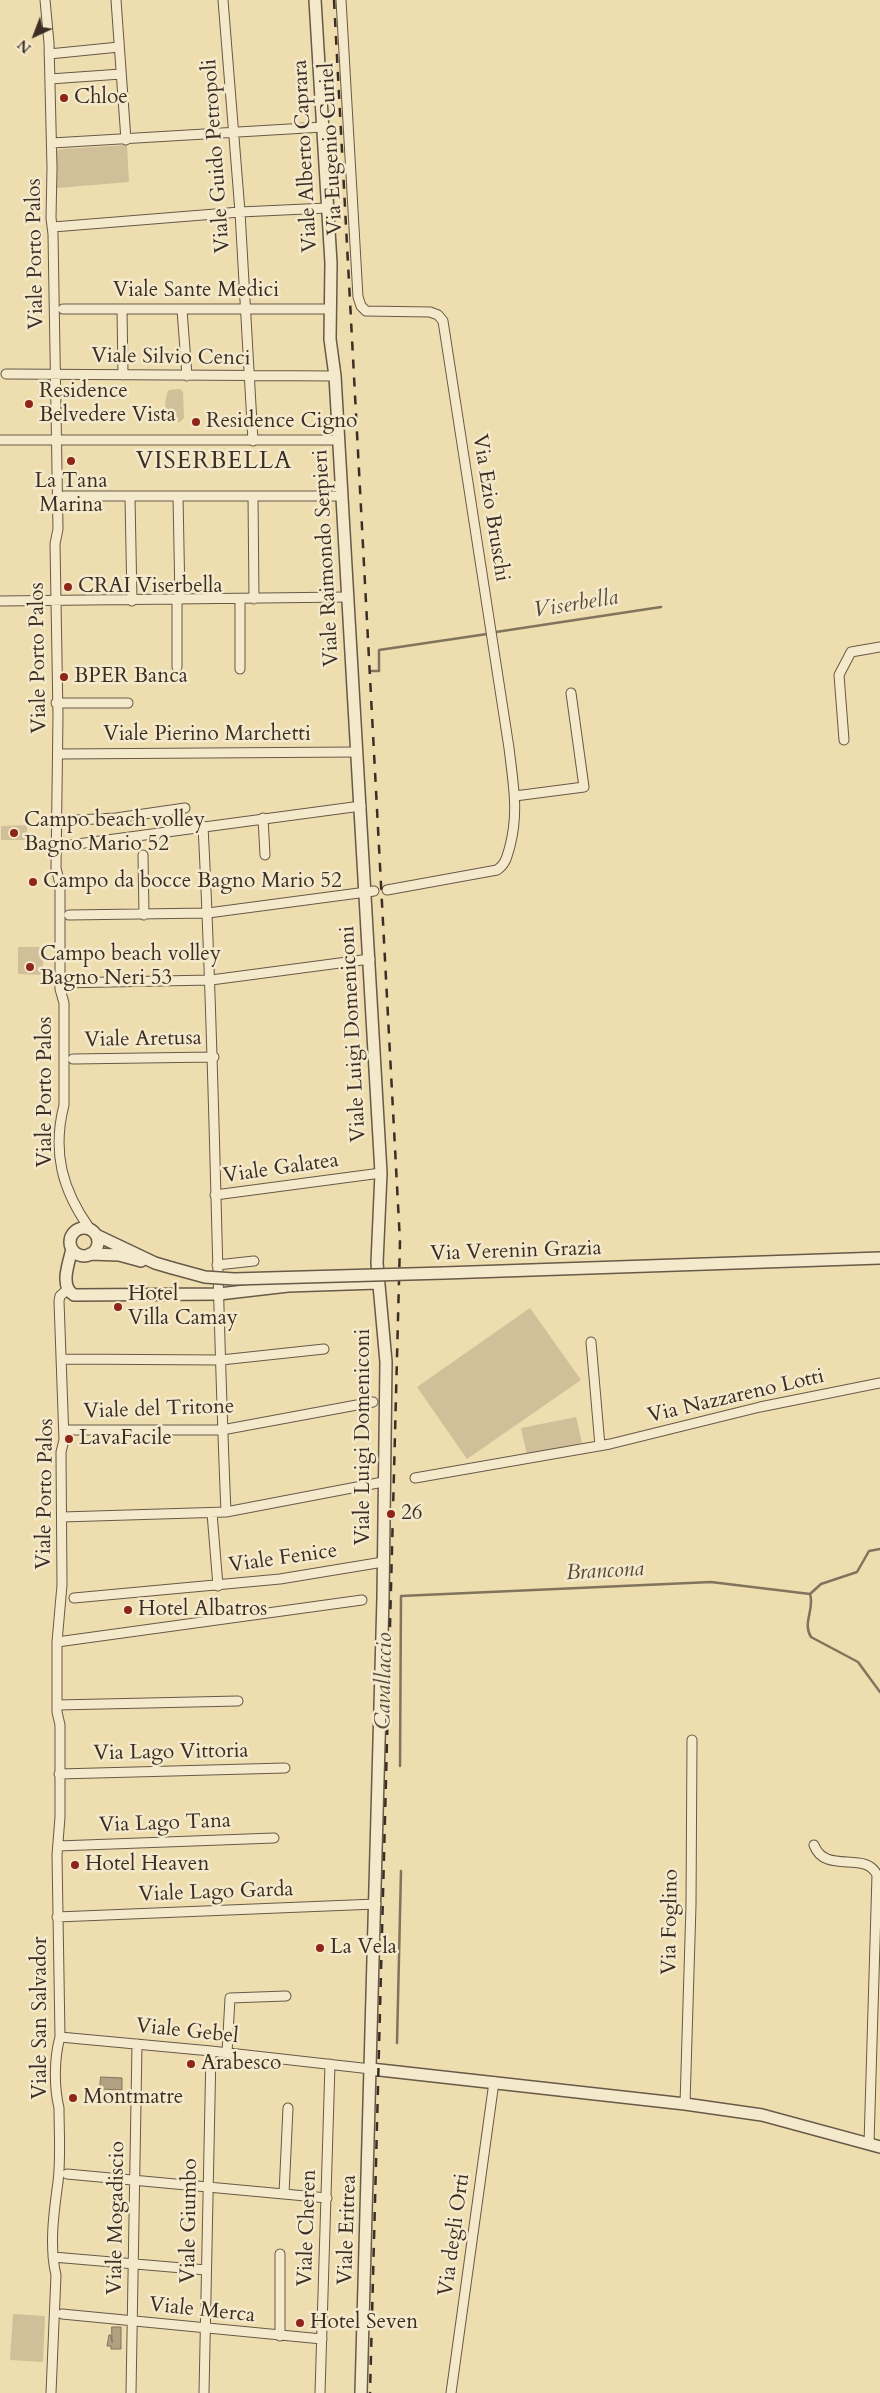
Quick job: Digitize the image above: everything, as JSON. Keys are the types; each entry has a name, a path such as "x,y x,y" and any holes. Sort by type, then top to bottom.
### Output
{"street":[{"name":"Viale Porto Palos","path":"45,0 50,54 52,143 50,218 52,227 56,374 58,528 55,544 58,754 56,868 60,884 60,983 64,1003 61,1173 67,1193 93,1232"},
{"path":"116,0 126,140"},
{"name":"Viale Guido Petropoli","path":"223,0 232,134 240,212 252,441"},
{"name":"Viale Alberto Caprara","path":"316,0 331,263 329,309"},
{"name":"Via Eugenio Curiel","path":"341,0 358,297"},
{"path":"50,54 119,47"},
{"path":"50,79 121,74"},
{"path":"52,143 323,128"},
{"path":"52,227 240,212 327,208"},
{"name":"Via Ezio Bruschi","path":"358,297 361,306 366,311 430,312 438,315 442,321 515,796 514,827 506,861 503,866 492,871 387,890"},
{"name":"Viale Sante Medici","path":"63,309 329,309"},
{"path":"122,309 123,375"},
{"name":"Viale Raimondo Serpieri","path":"329,309 330,339 335,376 361,806"},
{"path":"182,310 187,376"},
{"name":"Viale Silvio Cenci","path":"6,374 248,377 335,376"},
{"path":"0,440 339,440"},
{"path":"64,496 342,496"},
{"path":"177,667 179,599 178,496"},
{"path":"253,496 254,599"},
{"path":"130,497 132,601"},
{"path":"0,601 56,602 348,597"},
{"path":"240,599 240,669"},
{"path":"844,740 840,675 851,652 880,647"},
{"path":"515,796 584,787 571,693"},
{"path":"56,703 128,703"},
{"name":"Viale Pierino Marchetti","path":"58,754 357,752"},
{"path":"56,847 361,806"},
{"name":"Viale Luigi Domeniconi","path":"361,806 369,891 370,959 382,1173 377,1283 386,1362 371,2069"},
{"path":"56,821 116,818 185,808"},
{"path":"263,818 265,855"},
{"path":"203,826 214,1057 215,1195 226,1512"},
{"path":"143,854 144,915"},
{"path":"69,915 208,913 369,891"},
{"path":"60,983 211,980 370,959"},
{"name":"Viale Aretusa","path":"73,1059 214,1057"},
{"name":"Viale Galatea","path":"215,1195 382,1173"},
{"path":"66,1277 96,1248 93,1232 81,1228 74,1232 70,1240 72,1248 66,1277 65,1284 74,1295 218,1294 288,1286 377,1283"},
{"name":"Via Verenin Grazia","path":"93,1232 155,1263 205,1277 234,1279 880,1258"},
{"path":"72,1248 78,1254 88,1255"},
{"name":"Via Verenin Grazia","path":"88,1255 119,1255 148,1263 155,1263"},
{"path":"217,1265 254,1261"},
{"name":"Viale Porto Palos","path":"57,1642 62,1585 62,1452 64,1430 59,1301 60,1296 68,1289"},
{"path":"591,1342 600,1446"},
{"path":"61,1360 221,1360 324,1349"},
{"name":"Via Nazzareno Lotti","path":"415,1478 600,1446 653,1435 760,1407 880,1382"},
{"name":"Viale del Tritone","path":"64,1430 222,1430 373,1402"},
{"path":"62,1517 226,1512 383,1482"},
{"name":"Viale Fenice","path":"212,1512 218,1586"},
{"name":"Viale Fenice","path":"74,1598 280,1579 383,1562"},
{"path":"57,1642 362,1600"},
{"name":"Viale San Salvador","path":"51,2393 56,2275 53,2257 55,2194 58,2180 59,2108 56,2097 57,2047 60,2037 60,1942 57,1917 60,1725 57,1705 57,1642"},
{"path":"57,1705 238,1701"},
{"name":"Via Foglino","path":"685,2104 691,1904 692,1740"},
{"name":"Via Lago Vittoria","path":"58,1774 285,1768"},
{"name":"Via Lago Tana","path":"58,1846 274,1838"},
{"path":"371,2069 685,2104 762,2115 874,2145 876,1875 874,1870 867,1865 824,1859 816,1851 814,1845"},
{"name":"Viale Lago Garda","path":"57,1917 376,1904"},
{"path":"226,2053 230,1998 286,1996"},
{"name":"Viale Gebel","path":"60,2037 211,2051 371,2069"},
{"name":"Viale Mogadiscio","path":"131,2393 137,2044"},
{"name":"Viale Giumbo","path":"204,2393 211,2051"},
{"name":"Viale Cheren","path":"320,2393 330,2064"},
{"name":"Viale Eritrea","path":"361,2393 371,2069"},
{"name":"Via degli Orti","path":"451,2393 494,2082"},
{"path":"284,2194 288,2108"},
{"path":"67,2174 327,2198"},
{"name":"Viale Merca","path":"280,2254 280,2336"},
{"path":"53,2257 206,2270"},
{"name":"Viale Merca","path":"62,2314 206,2330 322,2339"}],"shaded area":[{"path":"127,145 129,182 57,188 55,152 61,149"},
{"path":"180,389 183,392 184,418 180,422 170,422 166,411 167,393 169,390"},
{"name":"Campo beach volley Bagno Mario 52","path":"27,825 27,840 1,840 1,826"},
{"path":"18,947 43,947 43,975 18,974"},
{"path":"530,1308 581,1380 467,1459 417,1387"},
{"path":"576,1417 582,1443 527,1455 521,1428"},
{"path":"101,2077 122,2078 122,2090 100,2089"},
{"path":"13,2314 45,2316 43,2362 10,2360"},
{"path":"112,2327 121,2327 121,2349 111,2349 111,2346 107,2346 109,2335 111,2335 112,2342"}],"waterway":[{"name":"Viserbella","path":"496,632 661,607"},
{"name":"Viserbella","path":"371,671 379,671 379,650 487,634"},
{"name":"Brancona","path":"810,1594 821,1584 857,1572 869,1551 880,1549"},
{"name":"Brancona","path":"400,1766 401,1596 711,1582 810,1594"},
{"name":"Brancona","path":"810,1594 811,1605 808,1626 811,1637 858,1662 880,1692"},
{"name":"Cavallaccio","path":"397,2043 401,1871"}],"railway":[{"path":"334,0 400,1242 370,2393"}],"place":[{"name":"Chloe","path":"64,98"},
{"name":"Residence Belvedere Vista","path":"29,404"},
{"name":"Residence Cigno","path":"196,422"},
{"name":"La Tana Marina","path":"71,461"},
{"name":"CRAI Viserbella","path":"68,587"},
{"name":"BPER Banca","path":"64,677"},
{"name":"Campo beach volley Bagno Mario 52","path":"14,833"},
{"name":"Campo da bocce Bagno Mario 52","path":"33,882"},
{"name":"Campo beach volley Bagno Neri 53","path":"30,967"},
{"name":"Hotel Villa Camay","path":"118,1307"},
{"name":"LavaFacile","path":"69,1439"},
{"name":"26","path":"391,1514"},
{"name":"Hotel Albatros","path":"128,1610"},
{"name":"Hotel Heaven","path":"75,1865"},
{"name":"La Vela","path":"320,1948"},
{"name":"Arabesco","path":"191,2064"},
{"name":"Montmatre","path":"73,2098"},
{"name":"Hotel Seven","path":"300,2323"}],"district":[{"name":"VISERBELLA","path":"214,462"}]}
